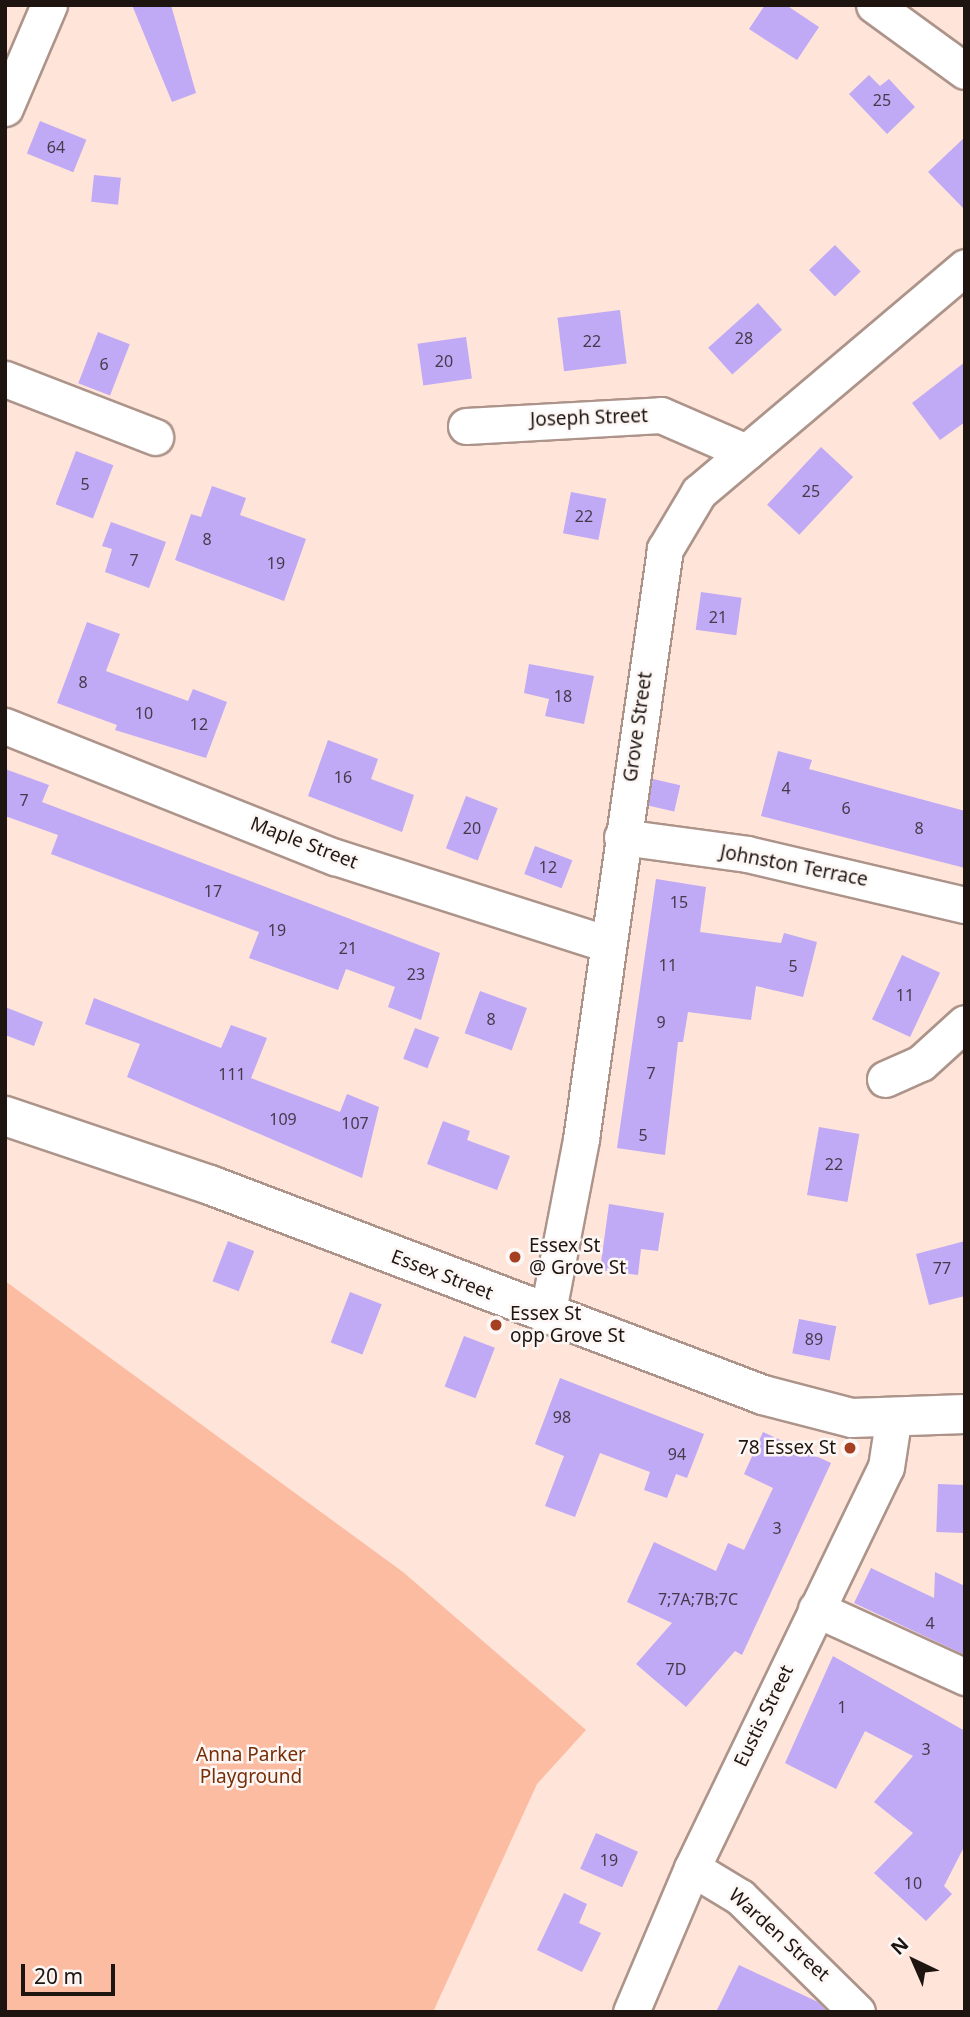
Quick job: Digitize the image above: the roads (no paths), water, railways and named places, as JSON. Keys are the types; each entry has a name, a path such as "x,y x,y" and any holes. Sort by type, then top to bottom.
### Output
{"main road":[{"name":"Essex Street","path":"5,1116 198,1180 763,1395 893,1421 965,1414"}],"street":[{"path":"5,108 48,5"},
{"path":"874,5 965,71"},
{"name":"Grove Street","path":"547,1315 581,1139 665,549 699,492 965,267"},
{"path":"5,379 155,437"},
{"name":"Joseph Street","path":"466,426 662,415 746,452"},
{"name":"Maple Street","path":"5,726 335,857 607,944"},
{"name":"Johnston Terrace","path":"622,837 747,855 965,905"},
{"path":"885,1079 921,1063 965,1023"},
{"name":"Eustis Street","path":"631,2012 692,1868 886,1467 893,1421"},
{"path":"816,1609 965,1676"},
{"name":"Warden Street","path":"692,1868 740,1897 857,2012"}],"place":[{"name":"Essex St @ Grove St","path":"515,1257"},
{"name":"Essex St opp Grove St","path":"496,1325"},
{"name":"78 Essex St","path":"850,1448"}],"park label":[{"name":"Anna Parker Playground","path":"251,1766"}]}
